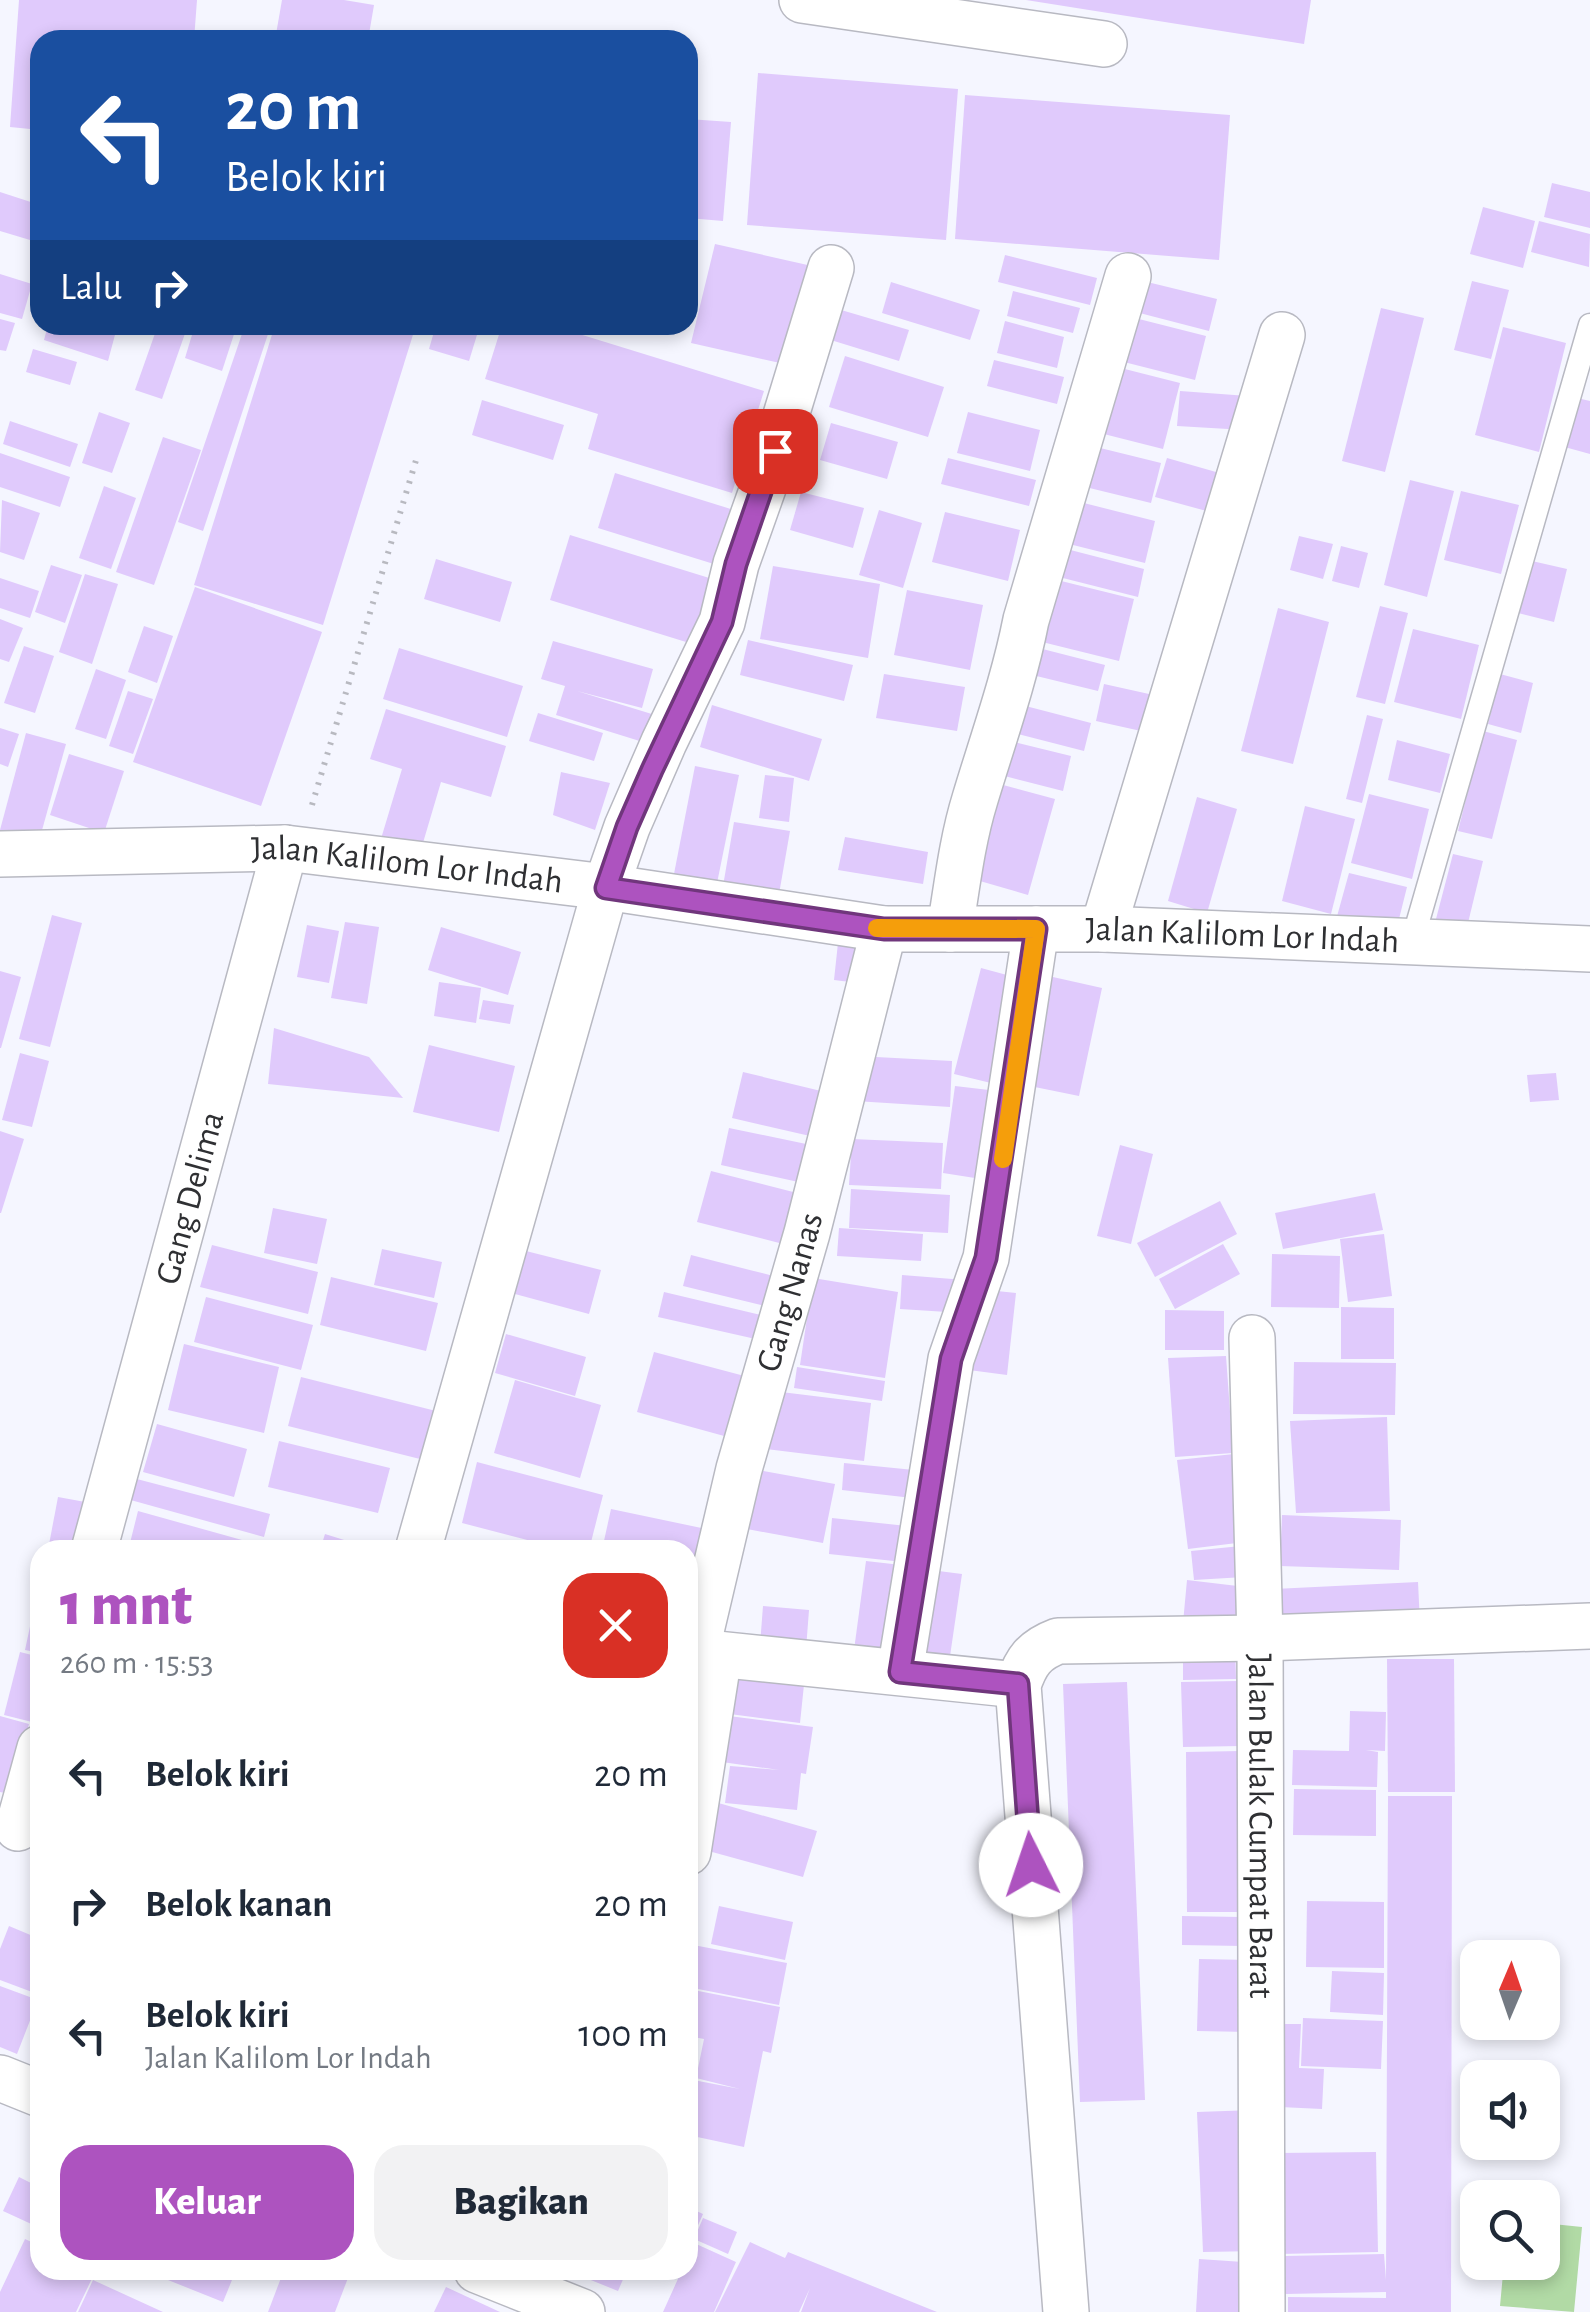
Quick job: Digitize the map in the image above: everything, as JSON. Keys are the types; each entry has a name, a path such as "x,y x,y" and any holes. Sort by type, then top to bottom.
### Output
{"street":[{"path":"802,0 1104,44"},
{"path":"421,1540 606,888 656,759 722,622 736,564 831,268"},
{"path":"950,928 975,798 990,759 1026,620 1128,276"},
{"path":"1103,929 1282,335"},
{"name":"Jalan Kalilom Lor Indah","path":"0,854 291,849 606,888 884,929 1103,929 1590,949"},
{"name":"Gang Delima","path":"97,1540 291,849"},
{"name":"Gang Nanas","path":"698,1699 701,1653 739,1469 808,1233 884,929"},
{"path":"900,1672 951,1359 986,1258 1036,929"},
{"name":"Jalan Bulak Cumpat Barat","path":"1252,1338 1260,1638 1262,2312"},
{"path":"1066,2312 1018,1684 1026,1664 1040,1648 1058,1641 1590,1626"},
{"path":"701,1653 1018,1684"},
{"path":"18,1828 30,1784"},
{"path":"0,2078 30,2090"},
{"path":"502,2280 582,2312"}],"lane":[{"path":"1412,942 1590,325"}],"path":[{"path":"291,849 417,456"}],"green space":[{"path":"1560,2225 1582,2227 1574,2312 1500,2306 1502,2280 1560,2280"}],"building":[{"path":"19,0 197,0 195,30 30,30 30,129 10,127"},
{"path":"282,0 344,0 374,5 370,30 277,30"},
{"path":"1026,0 1311,0 1304,44"},
{"path":"758,73 958,89 946,240 747,225"},
{"path":"965,95 1230,115 1219,260 955,239"},
{"path":"698,120 731,122 723,221 698,219"},
{"path":"1552,183 1590,192 1590,228 1544,217"},
{"path":"0,192 30,202 30,240 0,231"},
{"path":"1483,207 1535,221 1523,268 1470,254"},
{"path":"1539,221 1590,234 1589,267 1531,252"},
{"path":"715,244 812,266 789,365 691,343 693,335 698,335 698,314"},
{"path":"1005,255 1097,278 1090,305 998,282"},
{"path":"0,274 30,283 22,319 0,313"},
{"path":"1135,279 1217,299 1209,331 1128,310"},
{"path":"1472,281 1509,290 1491,359 1454,350"},
{"path":"891,282 980,310 970,340 882,313"},
{"path":"1013,291 1080,308 1073,333 1007,316"},
{"path":"831,307 909,330 899,361 821,337"},
{"path":"1381,308 1424,318 1385,472 1342,461"},
{"path":"1127,316 1206,336 1195,380 1116,360"},
{"path":"0,319 15,323 6,351 0,350"},
{"path":"1005,321 1064,337 1057,368 997,353"},
{"path":"1503,327 1566,343 1539,452 1475,435"},
{"path":"45,335 115,335 108,361 44,340"},
{"path":"154,335 184,335 162,399 135,390"},
{"path":"192,335 234,335 222,371 185,358"},
{"path":"242,335 268,335 203,531 178,522"},
{"path":"272,335 413,335 323,625 194,585"},
{"path":"433,335 477,335 469,361 429,349"},
{"path":"499,335 582,335 764,391 732,493 588,449 598,414 485,379"},
{"path":"33,349 77,362 70,385 26,372"},
{"path":"845,356 944,387 928,437 829,407"},
{"path":"994,360 1064,377 1057,404 987,386"},
{"path":"1105,364 1180,383 1163,449 1088,430"},
{"path":"1180,391 1248,396 1245,430 1177,426"},
{"path":"1573,397 1590,401 1590,454 1561,446"},
{"path":"482,400 564,425 553,460 472,435"},
{"path":"99,412 130,423 112,473 82,463"},
{"path":"968,412 1040,430 1030,471 957,453"},
{"path":"10,421 78,444 70,467 3,444"},
{"path":"831,423 898,442 887,479 820,460"},
{"path":"163,437 201,450 154,585 116,572"},
{"path":"1080,443 1161,463 1151,503 1069,483"},
{"path":"0,453 70,477 60,507 0,487"},
{"path":"948,458 1036,480 1029,506 941,484"},
{"path":"1167,458 1237,478 1225,516 1155,497"},
{"path":"615,473 734,510 717,565 598,528"},
{"path":"1410,480 1454,491 1427,597 1384,585"},
{"path":"104,486 136,498 111,569 79,558"},
{"path":"1461,491 1519,505 1501,574 1444,560"},
{"path":"801,492 864,508 853,548 790,530"},
{"path":"1068,499 1155,521 1145,563 1057,541"},
{"path":"2,500 40,513 24,560 0,552"},
{"path":"879,510 922,523 903,588 859,575"},
{"path":"945,512 1020,530 1008,581 932,562"},
{"path":"570,535 719,581 699,646 550,600"},
{"path":"1299,536 1333,544 1323,579 1290,570"},
{"path":"1055,546 1144,569 1138,597 1047,574"},
{"path":"1341,546 1368,553 1359,588 1332,581"},
{"path":"436,559 512,582 500,622 424,599"},
{"path":"1532,561 1567,569 1554,622 1518,613"},
{"path":"51,565 82,575 65,623 35,612"},
{"path":"773,566 880,584 868,658 760,639"},
{"path":"85,574 118,584 92,664 59,652"},
{"path":"1045,577 1134,599 1119,661 1030,639"},
{"path":"0,578 39,591 30,618 0,608"},
{"path":"195,587 322,632 261,806 133,762"},
{"path":"907,590 983,605 970,670 894,655"},
{"path":"1380,606 1408,613 1385,704 1356,697"},
{"path":"1278,608 1329,622 1293,764 1241,751"},
{"path":"0,619 23,628 9,662 0,659"},
{"path":"144,626 173,636 157,683 128,672"},
{"path":"1413,629 1479,645 1461,719 1394,702"},
{"path":"748,640 853,665 844,701 740,675"},
{"path":"553,641 653,669 642,708 577,691 655,715 646,743 556,715 565,686 541,679"},
{"path":"1027,645 1105,665 1098,691 1020,672"},
{"path":"24,646 54,656 35,713 4,703"},
{"path":"399,648 523,686 507,737 383,699"},
{"path":"96,669 126,680 106,739 75,729"},
{"path":"884,674 965,687 957,731 876,718"},
{"path":"1500,674 1533,683 1521,733 1488,724"},
{"path":"1104,684 1167,698 1159,735 1096,721"},
{"path":"128,691 153,699 133,754 109,746"},
{"path":"1014,703 1091,723 1084,751 1006,731"},
{"path":"712,705 822,739 809,781 700,747"},
{"path":"386,709 506,746 491,797 441,782 417,863 377,852 402,769 370,759"},
{"path":"538,713 603,733 594,761 529,741"},
{"path":"1367,715 1383,719 1362,803 1346,799"},
{"path":"0,728 19,734 8,767 0,764"},
{"path":"1483,731 1517,740 1492,839 1458,831"},
{"path":"26,733 66,744 39,841 0,830"},
{"path":"1002,739 1071,756 1063,791 993,773"},
{"path":"1397,740 1450,754 1440,793 1388,780"},
{"path":"69,754 124,771 104,833 50,815"},
{"path":"695,766 739,775 716,888 673,879"},
{"path":"561,772 610,783 595,830 553,815"},
{"path":"765,775 794,778 789,822 759,818"},
{"path":"992,782 1055,799 1028,895 966,877"},
{"path":"1369,794 1429,809 1412,879 1351,863"},
{"path":"1197,797 1237,809 1207,913 1168,901"},
{"path":"1305,806 1355,819 1331,914 1282,901"},
{"path":"734,822 790,831 779,894 723,886"},
{"path":"845,837 928,852 923,884 838,870"},
{"path":"1453,854 1483,861 1467,927 1436,919"},
{"path":"1349,873 1407,887 1395,935 1336,920"},
{"path":"52,915 82,923 50,1047 19,1039"},
{"path":"345,922 379,927 367,1004 331,998"},
{"path":"307,925 339,931 329,983 297,977"},
{"path":"441,927 521,952 508,995 428,970"},
{"path":"838,943 872,948 866,984 834,980"},
{"path":"981,968 1022,979 995,1084 954,1074"},
{"path":"0,971 21,977 1,1048 0,1048"},
{"path":"1044,975 1102,988 1079,1096 1020,1084"},
{"path":"439,982 481,988 476,1023 434,1016"},
{"path":"483,1000 514,1005 510,1024 479,1019"},
{"path":"274,1028 369,1057 403,1098 268,1084"},
{"path":"429,1045 515,1066 499,1132 413,1112"},
{"path":"20,1053 49,1061 32,1127 2,1120"},
{"path":"857,1056 952,1061 950,1107 855,1101"},
{"path":"743,1072 821,1091 810,1136 732,1118"},
{"path":"1556,1073 1559,1100 1530,1102 1527,1075"},
{"path":"955,1086 1006,1092 994,1181 943,1173"},
{"path":"729,1128 811,1145 803,1183 721,1165"},
{"path":"0,1131 24,1139 1,1213 0,1213"},
{"path":"852,1139 943,1143 941,1189 849,1185"},
{"path":"1120,1145 1153,1154 1131,1244 1097,1236"},
{"path":"711,1171 801,1194 787,1245 697,1222"},
{"path":"851,1189 950,1195 948,1233 849,1228"},
{"path":"1375,1193 1383,1230 1283,1249 1275,1213"},
{"path":"1220,1201 1237,1234 1155,1277 1137,1243"},
{"path":"273,1208 327,1219 317,1264 264,1253"},
{"path":"839,1228 923,1234 921,1261 837,1256"},
{"path":"1384,1234 1392,1296 1348,1302 1340,1239"},
{"path":"1223,1244 1240,1274 1175,1309 1159,1279"},
{"path":"212,1245 318,1272 308,1314 200,1287"},
{"path":"382,1249 442,1262 434,1298 374,1285"},
{"path":"526,1251 601,1270 589,1314 515,1294"},
{"path":"1272,1254 1340,1256 1339,1308 1271,1307"},
{"path":"691,1255 789,1280 781,1310 683,1286"},
{"path":"902,1275 965,1280 963,1313 900,1309"},
{"path":"331,1277 438,1303 426,1351 320,1325"},
{"path":"813,1278 898,1292 885,1378 800,1365"},
{"path":"978,1289 1016,1293 1007,1375 969,1370"},
{"path":"664,1292 765,1316 760,1340 658,1317"},
{"path":"206,1297 313,1325 301,1370 194,1342"},
{"path":"1341,1307 1394,1308 1394,1359 1341,1359"},
{"path":"1165,1310 1224,1311 1224,1350 1165,1350"},
{"path":"506,1334 586,1357 575,1396 495,1373"},
{"path":"184,1344 279,1367 264,1433 168,1410"},
{"path":"654,1352 752,1378 735,1439 637,1412"},
{"path":"1226,1356 1233,1453 1175,1457 1168,1358"},
{"path":"1294,1362 1396,1363 1395,1415 1293,1414"},
{"path":"797,1367 885,1381 882,1401 794,1388"},
{"path":"301,1377 444,1413 432,1462 288,1426"},
{"path":"515,1380 601,1405 580,1478 494,1453"},
{"path":"773,1391 871,1403 864,1461 766,1449"},
{"path":"1387,1417 1390,1511 1296,1513 1290,1421"},
{"path":"157,1424 247,1449 234,1497 143,1472"},
{"path":"279,1441 390,1468 378,1513 268,1487"},
{"path":"1234,1454 1245,1542 1188,1549 1177,1460"},
{"path":"477,1462 603,1495 592,1540 527,1540 462,1523"},
{"path":"844,1463 924,1471 921,1499 842,1490"},
{"path":"758,1470 835,1484 823,1543 747,1529"},
{"path":"133,1478 270,1514 264,1537 127,1499"},
{"path":"58,1497 96,1504 89,1540 50,1540"},
{"path":"611,1509 711,1530 701,1578 698,1540 604,1540"},
{"path":"138,1511 242,1540 131,1540"},
{"path":"1282,1515 1401,1520 1399,1570 1280,1566"},
{"path":"832,1518 907,1526 903,1562 829,1554"},
{"path":"325,1534 344,1540 323,1540"},
{"path":"1241,1546 1244,1577 1194,1580 1191,1551"},
{"path":"866,1561 910,1566 898,1656 854,1650"},
{"path":"923,1569 962,1574 949,1663 911,1657"},
{"path":"1187,1580 1246,1587 1242,1629 1183,1623"},
{"path":"1418,1582 1420,1624 1276,1631 1274,1589"},
{"path":"763,1606 809,1610 806,1649 760,1645"},
{"path":"1183,1645 1235,1645 1236,1679 1183,1680"},
{"path":"20,1652 30,1654 30,1722 4,1715"},
{"path":"1387,1659 1454,1659 1455,1792 1388,1792"},
{"path":"727,1665 805,1675 800,1723 722,1713"},
{"path":"1239,1681 1241,1746 1183,1747 1181,1682"},
{"path":"1127,1682 1145,2100 1080,2102 1063,1684"},
{"path":"1350,1711 1386,1712 1385,1751 1366,1750 1378,1752 1377,1787 1292,1785 1293,1750 1349,1751"},
{"path":"721,1715 813,1727 806,1774 801,1773 797,1810 725,1803 730,1766 779,1770 715,1761"},
{"path":"0,1716 29,1724 10,1794 0,1792"},
{"path":"1241,1751 1242,1912 1187,1912 1186,1752"},
{"path":"1294,1789 1376,1790 1376,1836 1293,1835"},
{"path":"1388,1796 1452,1796 1451,2312 1288,2312 1288,2297 1386,2298 1386,2292 1285,2294 1285,2256 1384,2254 1386,2280"},
{"path":"708,1800 817,1831 803,1877 698,1848"},
{"path":"1307,1901 1384,1902 1384,1968 1306,1967"},
{"path":"719,1906 793,1922 785,1960 711,1944"},
{"path":"1182,1916 1241,1917 1242,1946 1182,1945"},
{"path":"9,1926 30,1935 30,1991 0,1980 0,1949"},
{"path":"698,1946 787,1963 779,2005 698,1989"},
{"path":"1199,1959 1251,1960 1249,2032 1197,2031"},
{"path":"1332,1971 1384,1973 1383,2015 1330,2012"},
{"path":"0,1986 30,1997 30,2021 17,2054 0,2047"},
{"path":"698,1991 780,2007 771,2053 763,2051 744,2147 698,2137 698,2081 740,2089 698,2078 704,2039 698,2038"},
{"path":"1303,2018 1383,2021 1381,2069 1301,2066"},
{"path":"1284,2024 1301,2024 1299,2068 1324,2069 1322,2109 1280,2107"},
{"path":"1254,2110 1259,2251 1203,2252 1197,2112"},
{"path":"1376,2152 1378,2252 1278,2254 1277,2153"},
{"path":"19,2177 30,2182 30,2223 3,2211"},
{"path":"703,2218 737,2232 728,2254 698,2241"},
{"path":"25,2239 30,2241 30,2280 91,2280 76,2312 0,2312 0,2292"},
{"path":"750,2242 785,2258 788,2252 937,2312 801,2312 810,2288 799,2312 715,2312"},
{"path":"698,2245 736,2262 714,2312 663,2312 677,2280 698,2280"},
{"path":"1199,2259 1258,2263 1256,2312 1196,2312"},
{"path":"93,2280 163,2312 78,2312"},
{"path":"168,2280 232,2280 223,2302"},
{"path":"280,2280 347,2280 335,2312 268,2312"},
{"path":"591,2280 623,2280 618,2291"},
{"path":"446,2287 500,2312 434,2312"}],"slow traffic":[{"path":"877,928 1036,929 1003,1159"}],"route":[{"path":"775,451 736,564 722,622 664,742 627,827 606,888 884,929 1036,929 999,1187 986,1258 951,1359 900,1672 1018,1684 1031,1865"}]}
